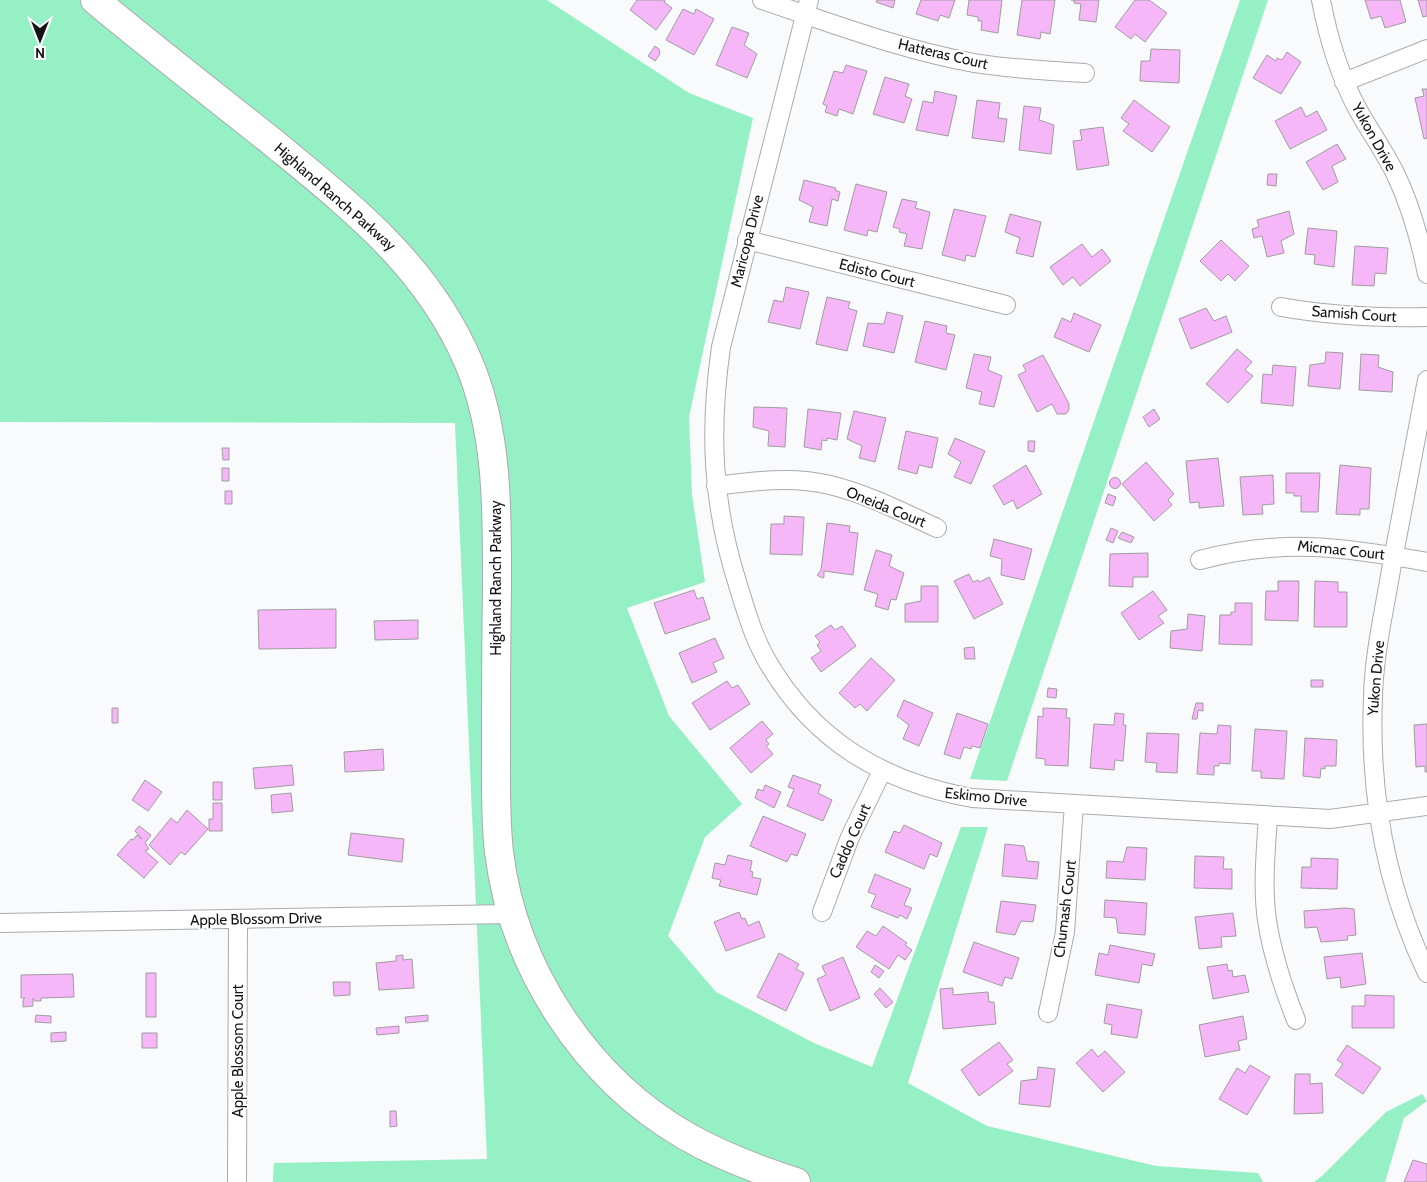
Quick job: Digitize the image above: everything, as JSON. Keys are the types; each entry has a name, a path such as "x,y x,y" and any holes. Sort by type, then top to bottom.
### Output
{"main road":[{"name":"Highland Ranch Parkway","path":"95,0 327,186 381,234 426,288 445,315 466,358 486,417 494,474 497,526 497,829 499,856 512,914 532,965 563,1020 606,1072 658,1118 685,1136 746,1165 796,1182"}],"street":[{"name":"Hatteras Court","path":"762,0 807,7 924,52 974,63 1021,70 1085,73"},
{"name":"Yukon Drive","path":"1321,0 1326,28 1344,82 1356,108 1395,172 1409,205 1420,240 1427,274"},
{"name":"Maricopa Drive","path":"716,486 713,439 715,392 721,347 807,7"},
{"path":"1344,82 1427,50"},
{"name":"Edisto Court","path":"747,240 1006,305"},
{"name":"Samish Court","path":"1281,307 1357,318 1427,317"},
{"name":"Yukon Drive","path":"1427,380 1377,646 1372,696 1372,753 1378,812 1387,858 1399,904 1427,973"},
{"name":"Oneida Court","path":"716,486 762,480 798,480 828,485 860,494 937,528"},
{"name":"Eskimo Drive","path":"716,486 723,529 733,570 751,627 766,658 784,687 821,729 854,754 882,771 938,792 972,798 1330,818 1427,806"},
{"name":"Micmac Court","path":"1200,560 1260,547 1297,545 1336,547 1427,562"},
{"name":"Caddo Court","path":"822,912 850,838 882,771"},
{"name":"Chumash Court","path":"1048,1013 1065,932 1074,804"},
{"path":"1268,816 1264,884 1266,919 1276,963 1296,1020"},
{"name":"Apple Blossom Drive","path":"0,923 512,914"},
{"name":"Apple Blossom Court","path":"237,1182 238,919"}],"green space":[{"path":"0,0 547,0 689,93 753,118 689,417 692,495 705,582 627,608 669,716 742,804 705,837 668,936 716,992 814,1043 872,1067 961,827 988,827 908,1083 987,1126 1156,1166 1258,1173 1263,1182 273,1182 274,1163 487,1159 455,423 0,422"},
{"path":"1240,0 1268,0 1007,781 970,779"},
{"path":"1422,1094 1427,1101 1404,1118 1385,1182 1314,1182 1386,1112"}],"building":[{"path":"637,0 665,0 664,2 672,8 656,30 630,10"},
{"path":"877,0 895,0 893,8 876,2"},
{"path":"921,0 955,0 949,18 940,15 938,21 916,14"},
{"path":"969,0 1002,0 998,33 981,30 982,21 978,21 978,17 967,15"},
{"path":"1022,0 1055,0 1050,34 1041,32 1040,39 1017,35"},
{"path":"1074,0 1099,0 1096,22 1079,20 1081,4 1074,3"},
{"path":"1135,0 1149,0 1167,13 1145,42 1135,34 1131,39 1115,27"},
{"path":"1365,0 1400,0 1406,22 1385,28 1381,16 1371,19"},
{"path":"1418,0 1427,0 1427,16 1423,17"},
{"path":"683,9 694,14 696,9 714,19 694,55 666,40"},
{"path":"732,27 749,33 744,45 757,54 747,78 716,65"},
{"path":"655,46 659,49 660,54 655,61 648,56"},
{"path":"1151,49 1180,50 1179,83 1140,81 1141,61 1150,61"},
{"path":"1287,52 1301,62 1281,94 1253,78 1267,55 1276,61 1277,58 1282,60"},
{"path":"846,65 867,71 853,114 839,109 837,116 825,112 827,106 823,104 834,71 843,73"},
{"path":"885,77 909,84 905,96 912,99 904,123 873,114"},
{"path":"1422,89 1427,89 1427,138 1424,139 1415,98 1424,96"},
{"path":"935,91 957,96 948,136 916,130 923,101 933,103"},
{"path":"977,100 1000,103 998,118 1007,119 1004,142 972,138"},
{"path":"1134,100 1170,127 1152,152 1123,131 1129,124 1121,118"},
{"path":"1024,106 1041,108 1039,120 1054,125 1051,154 1019,150"},
{"path":"1301,107 1306,117 1317,111 1327,130 1290,149 1275,121"},
{"path":"1103,127 1109,165 1077,170 1073,141 1082,140 1080,130"},
{"path":"1337,144 1346,159 1332,166 1338,182 1323,190 1306,162"},
{"path":"1268,174 1277,174 1276,186 1267,185"},
{"path":"804,180 836,188 835,190 840,192 838,201 832,199 827,226 809,222 813,207 799,200"},
{"path":"856,184 887,192 877,232 868,230 867,236 844,230"},
{"path":"902,199 917,202 915,208 930,212 922,249 904,246 907,234 899,232 900,229 893,227"},
{"path":"954,209 986,216 975,257 966,255 965,261 942,255"},
{"path":"1289,211 1294,234 1281,241 1284,253 1267,257 1262,236 1254,238 1252,229 1259,227 1257,220"},
{"path":"1010,214 1041,222 1033,257 1016,253 1020,238 1005,232"},
{"path":"1308,228 1337,231 1334,267 1314,264 1315,255 1305,254"},
{"path":"1221,240 1249,266 1235,281 1228,274 1221,281 1200,261"},
{"path":"1082,244 1092,257 1102,249 1111,261 1080,286 1073,277 1063,285 1050,267"},
{"path":"1355,246 1388,248 1386,274 1375,273 1374,286 1352,285"},
{"path":"786,287 809,292 800,329 768,322 774,300 783,302"},
{"path":"827,297 850,302 848,308 857,311 847,351 816,344"},
{"path":"1206,308 1214,321 1226,316 1232,332 1191,349 1179,319"},
{"path":"887,312 903,316 894,353 863,346 868,323 884,324"},
{"path":"1074,313 1101,325 1089,352 1054,337 1062,318 1071,322"},
{"path":"925,321 947,326 946,333 955,335 946,370 915,362"},
{"path":"1237,349 1252,362 1245,370 1253,376 1228,403 1206,384"},
{"path":"1326,352 1343,353 1340,389 1308,386 1310,365 1325,363"},
{"path":"974,354 991,357 988,370 1002,376 994,407 979,404 982,392 966,388"},
{"path":"1361,354 1379,355 1378,367 1393,372 1392,392 1359,390"},
{"path":"1043,355 1069,404 1069,410 1066,414 1057,414 1052,404 1037,412 1018,375 1026,371 1023,365"},
{"path":"1273,365 1296,367 1293,406 1261,403 1263,374 1272,375"},
{"path":"754,407 787,408 785,447 768,446 769,431 753,427"},
{"path":"808,409 841,413 837,440 827,438 827,441 822,440 821,450 804,447"},
{"path":"1154,409 1160,419 1149,427 1143,417"},
{"path":"854,411 886,418 875,462 859,458 862,446 847,439"},
{"path":"906,431 938,438 932,468 919,465 917,474 898,469"},
{"path":"955,438 985,451 971,484 954,477 961,462 948,454"},
{"path":"1028,441 1035,441 1034,452 1028,451"},
{"path":"222,448 229,448 229,460 223,460"},
{"path":"1218,458 1224,506 1199,508 1199,502 1190,503 1186,461"},
{"path":"1146,462 1174,494 1168,500 1172,505 1154,521 1122,484"},
{"path":"1026,465 1042,494 1017,509 1013,500 1004,505 993,486"},
{"path":"1340,465 1371,468 1369,509 1360,509 1360,515 1336,514"},
{"path":"222,468 229,468 229,481 222,481"},
{"path":"1286,473 1320,473 1318,512 1301,512 1301,496 1294,496 1294,493 1286,493"},
{"path":"1273,475 1274,504 1262,505 1263,514 1243,515 1240,477"},
{"path":"1115,477 1121,483 1115,489 1109,483"},
{"path":"225,491 232,491 232,504 225,504"},
{"path":"1108,494 1116,497 1113,506 1105,503"},
{"path":"784,516 804,517 802,555 770,554 771,524 784,524"},
{"path":"827,523 850,526 849,532 858,533 853,575 824,571 824,577 822,578 817,575 821,570"},
{"path":"1111,528 1118,531 1113,543 1106,540"},
{"path":"1122,532 1134,537 1131,543 1118,538"},
{"path":"994,539 1032,549 1024,580 1001,575 1002,559 990,556"},
{"path":"876,550 892,555 889,566 904,573 896,600 891,599 888,610 875,606 878,594 864,590"},
{"path":"1148,553 1148,577 1133,577 1133,587 1109,586 1110,554"},
{"path":"969,574 973,582 978,580 980,582 989,577 1003,604 974,619 954,581"},
{"path":"1278,581 1299,581 1298,621 1265,620 1266,591 1278,591"},
{"path":"1315,581 1338,582 1338,592 1347,592 1347,627 1314,627"},
{"path":"921,586 938,586 938,622 905,622 905,604 921,601"},
{"path":"694,590 697,599 703,597 710,619 665,634 654,603"},
{"path":"1153,591 1167,610 1158,616 1164,623 1139,640 1121,613"},
{"path":"1235,603 1252,603 1252,645 1219,644 1220,615 1231,615 1231,612 1235,612"},
{"path":"336,609 336,648 259,649 258,610"},
{"path":"1188,614 1205,616 1202,651 1170,648 1171,631 1187,629"},
{"path":"418,620 418,639 375,640 374,621"},
{"path":"831,625 835,630 842,626 856,646 821,672 811,658 821,651 817,645 820,642 815,636"},
{"path":"715,638 724,658 713,663 717,672 692,683 679,653"},
{"path":"974,647 975,659 965,659 964,648"},
{"path":"871,658 895,680 867,711 860,704 855,708 839,693"},
{"path":"1311,680 1323,680 1323,687 1311,687"},
{"path":"727,681 732,688 738,685 750,704 710,730 692,703"},
{"path":"1048,688 1057,689 1056,698 1047,697"},
{"path":"904,700 933,713 919,746 903,739 909,725 897,716"},
{"path":"1196,703 1203,703 1203,711 1198,710 1197,719 1192,719"},
{"path":"112,708 118,708 118,723 112,723"},
{"path":"1043,708 1067,709 1066,718 1070,718 1068,766 1045,765 1045,759 1036,758 1038,716 1043,717"},
{"path":"957,713 988,724 980,748 972,746 971,749 964,747 960,759 944,754"},
{"path":"1115,713 1124,714 1123,725 1126,725 1123,761 1115,760 1114,770 1090,768 1094,724 1114,725"},
{"path":"762,721 773,734 766,740 769,744 766,746 773,754 751,773 730,748"},
{"path":"1427,724 1427,772 1425,772 1425,766 1416,767 1414,725"},
{"path":"1218,725 1231,726 1230,764 1219,763 1219,766 1214,766 1214,775 1197,774 1200,733 1217,734"},
{"path":"1255,729 1287,731 1284,779 1261,778 1261,771 1252,771"},
{"path":"1147,733 1179,734 1177,773 1156,772 1157,763 1145,762"},
{"path":"1305,738 1337,740 1336,766 1325,766 1325,769 1321,768 1320,778 1303,776"},
{"path":"383,749 384,770 345,772 344,752"},
{"path":"292,765 294,785 255,789 253,768"},
{"path":"793,775 821,785 818,793 832,800 823,821 787,806 794,789 788,787"},
{"path":"145,780 162,792 148,811 132,800"},
{"path":"213,782 222,782 222,800 213,800"},
{"path":"765,785 781,792 774,808 755,798 758,789 763,791"},
{"path":"291,793 293,811 272,813 271,795"},
{"path":"213,803 222,803 222,831 209,831 209,819 213,819"},
{"path":"187,810 208,829 185,855 181,852 170,865 149,845 171,818 177,823"},
{"path":"763,816 806,834 797,856 791,854 787,862 750,846"},
{"path":"904,825 942,843 937,857 930,854 924,869 885,852 894,831 900,833"},
{"path":"139,826 151,835 145,843 149,849 145,851 158,862 144,878 117,855 137,835 142,839 135,831"},
{"path":"351,833 404,839 402,862 348,855"},
{"path":"1005,844 1024,846 1027,861 1039,862 1037,879 1002,876"},
{"path":"1127,847 1147,848 1145,880 1106,878 1107,861 1123,862"},
{"path":"728,855 752,861 750,871 753,872 752,877 761,879 757,895 719,886 721,880 712,878 715,863 725,865"},
{"path":"1195,856 1224,857 1223,869 1232,869 1232,889 1194,888"},
{"path":"1311,858 1338,859 1337,889 1301,888 1302,867 1311,867"},
{"path":"875,874 911,889 904,905 912,908 907,919 900,915 898,918 871,907 876,895 868,892"},
{"path":"1105,900 1147,903 1145,935 1118,933 1116,918 1104,917"},
{"path":"1001,901 1036,905 1033,922 1021,921 1015,935 996,932"},
{"path":"1354,909 1356,935 1347,936 1348,940 1321,942 1317,927 1305,928 1304,911"},
{"path":"739,912 742,919 745,918 748,926 759,921 765,937 726,951 714,922"},
{"path":"1233,913 1236,936 1221,937 1222,947 1199,949 1195,917"},
{"path":"883,926 907,943 905,945 912,950 905,960 898,955 889,969 856,947 867,931 876,936"},
{"path":"974,942 1019,958 1012,979 1005,977 1002,986 963,972"},
{"path":"1110,945 1155,954 1152,966 1142,964 1139,983 1095,975 1099,953 1108,955"},
{"path":"779,953 799,964 796,969 804,973 786,1011 757,997"},
{"path":"1362,953 1366,984 1341,988 1340,977 1327,979 1324,957"},
{"path":"403,955 403,960 412,959 414,988 379,990 376,963 396,961 396,956"},
{"path":"843,957 860,998 830,1011 817,979 826,975 822,966"},
{"path":"1227,964 1228,971 1232,970 1233,977 1245,975 1249,992 1213,999 1207,967"},
{"path":"875,965 884,971 879,978 871,972"},
{"path":"146,973 156,973 156,1017 146,1017"},
{"path":"73,974 74,997 41,998 41,1001 35,1001 33,998 33,1006 23,1007 23,1000 25,998 21,998 21,975"},
{"path":"333,982 350,982 350,995 334,996"},
{"path":"880,988 893,1002 886,1008 874,994"},
{"path":"953,988 953,995 988,992 989,1002 994,1002 996,1024 943,1029 940,989"},
{"path":"1365,995 1394,996 1394,1028 1352,1028 1352,1006 1365,1006"},
{"path":"1107,1004 1142,1010 1137,1038 1111,1034 1112,1025 1104,1023"},
{"path":"36,1015 51,1016 51,1023 35,1022"},
{"path":"428,1015 428,1021 406,1023 405,1017"},
{"path":"1243,1016 1247,1039 1238,1041 1240,1050 1205,1057 1199,1025"},
{"path":"399,1026 399,1033 377,1035 376,1028"},
{"path":"66,1032 66,1041 51,1042 51,1033"},
{"path":"142,1033 157,1033 157,1048 142,1048"},
{"path":"999,1042 1013,1060 1007,1064 1013,1071 979,1096 961,1070"},
{"path":"1347,1045 1381,1068 1363,1094 1335,1075 1343,1064 1337,1060"},
{"path":"1092,1049 1098,1057 1105,1051 1125,1072 1103,1092 1076,1063"},
{"path":"1250,1065 1270,1077 1247,1115 1219,1099 1237,1068 1245,1073"},
{"path":"1038,1067 1055,1069 1050,1107 1019,1104 1021,1081 1037,1079"},
{"path":"1295,1074 1310,1074 1310,1084 1322,1083 1323,1113 1294,1114"},
{"path":"390,1111 396,1111 397,1126 390,1127"},
{"path":"1413,1160 1427,1164 1427,1182 1404,1182"}]}
